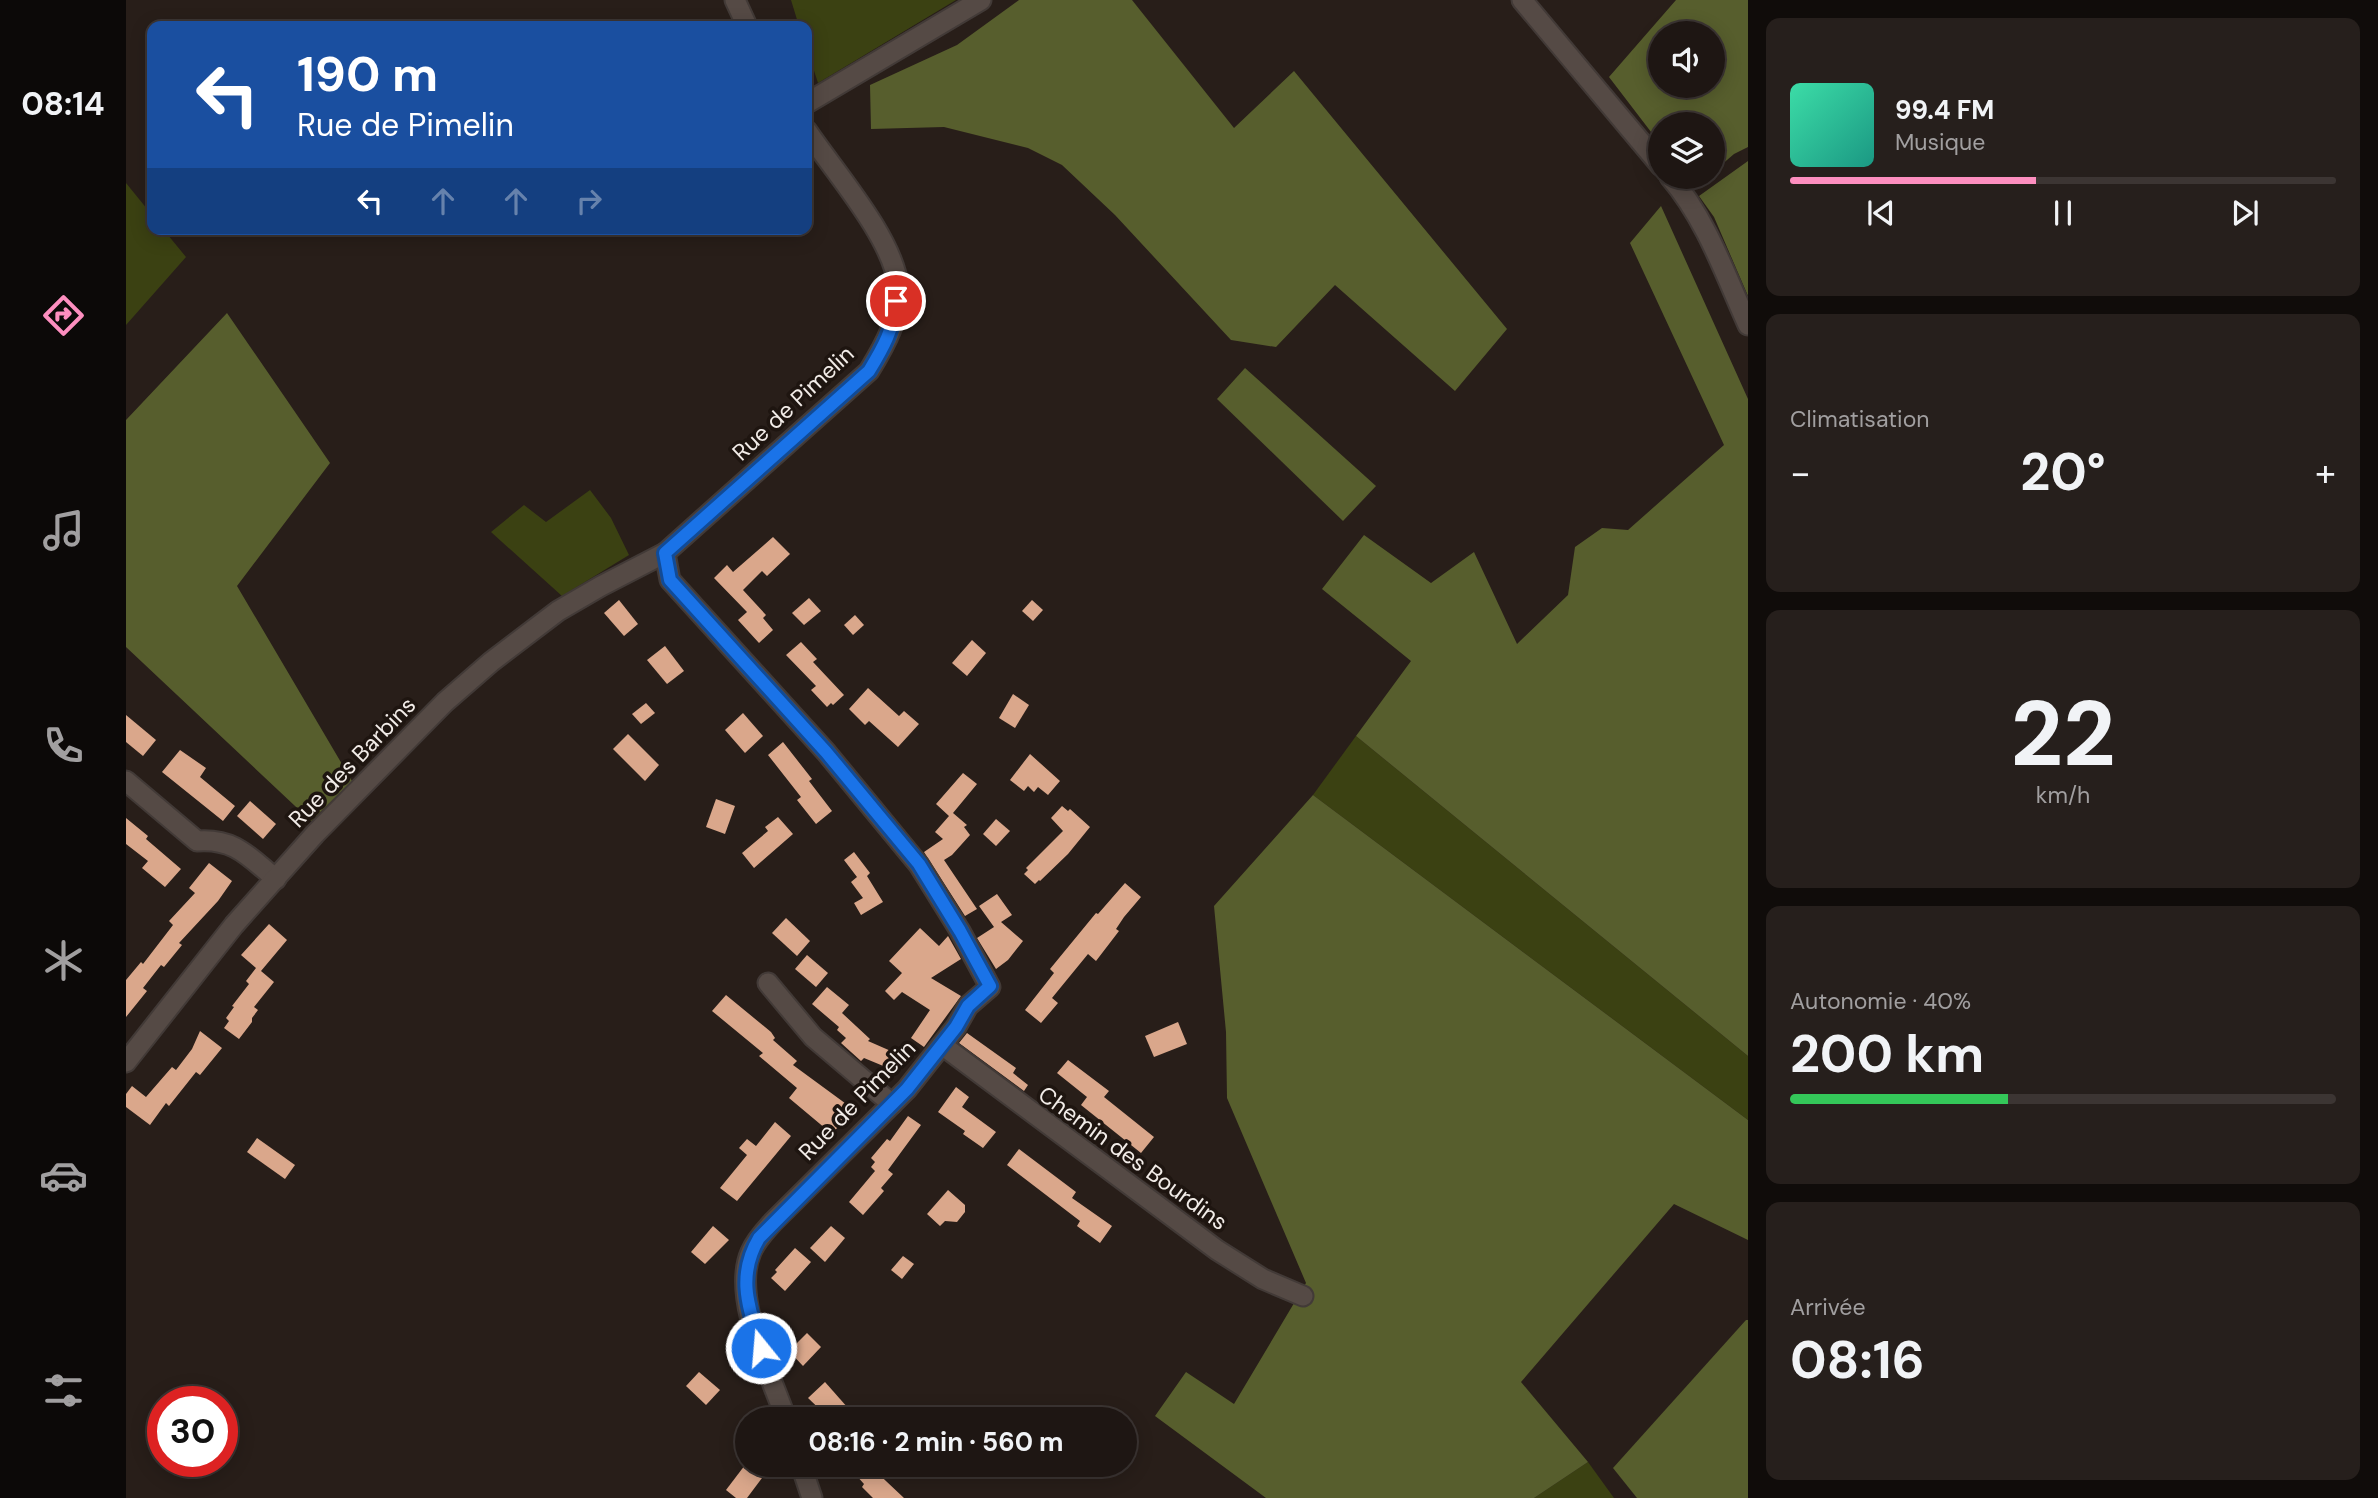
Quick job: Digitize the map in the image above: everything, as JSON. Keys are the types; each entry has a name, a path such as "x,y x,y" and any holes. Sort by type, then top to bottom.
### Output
{"street":[{"path":"735,0 745,21"},
{"path":"812,100 981,0"},
{"path":"1522,0 1648,150"},
{"name":"Rue de Pimelin","path":"782,1407 749,1309 746,1282 750,1253 773,1222 921,1074 968,1006 990,986 919,864 875,810 670,580 657,558 869,371 887,341 895,318 898,285 891,260 876,229 812,138"},
{"path":"1681,189 1703,226 1748,325"},
{"name":"Rue des Barbins","path":"126,1062 233,925 315,834 424,722 491,662 558,611 657,558"},
{"path":"126,781 197,841 215,840 237,846 276,879"},
{"path":"768,983 813,1037 892,1104"},
{"name":"Chemin des Bourdins","path":"942,1045 1217,1250 1263,1279 1303,1296"},
{"path":"805,1477 812,1498"}],"green space":[{"path":"791,0 956,0 818,83 812,64 812,21 797,21"},
{"path":"1019,0 1132,0 1234,128 1294,71 1507,329 1455,391 1335,285 1276,347 1231,340 1115,215 1062,165 1028,148 944,127 871,129 870,85 957,45"},
{"path":"1676,0 1748,0 1748,147 1725,162 1725,112 1648,112 1648,128 1609,77 1648,32 1648,98 1725,98 1725,21 1658,21"},
{"path":"1748,161 1748,296 1714,217 1699,196 1709,189 1725,189 1725,177"},
{"path":"126,183 147,209 147,235 168,235 186,257 126,325"},
{"path":"1661,206 1748,399 1748,1056 1356,736 1411,661 1322,589 1364,535 1431,583 1474,552 1517,644 1568,595 1575,547 1602,528 1628,530 1724,445 1630,243"},
{"path":"227,313 330,463 237,586 352,781 311,821 126,647 126,420"},
{"path":"1245,368 1376,486 1343,521 1217,399"},
{"path":"590,490 611,518 629,555 562,596 491,532 524,505 546,522"},
{"path":"1356,736 1748,1056 1748,1120 1313,795"},
{"path":"1313,795 1748,1120 1748,1240 1674,1204 1521,1382 1588,1462 1534,1498 1266,1498 1155,1416 1186,1372 1234,1404 1306,1283 1227,1098 1226,1032 1214,906"},
{"path":"1746,1320 1748,1498 1637,1498 1613,1468"},
{"path":"1588,1462 1614,1498 1534,1498"}],"building":[{"path":"773,537 790,554 767,576 762,571 743,590 766,615 763,618 773,630 759,643 738,620 747,612 714,578 727,565 733,572"},
{"path":"809,598 821,611 804,625 792,613"},
{"path":"619,600 638,624 624,636 604,613"},
{"path":"1032,600 1043,610 1033,621 1022,611"},
{"path":"855,615 864,625 853,635 844,625"},
{"path":"972,640 986,653 967,676 952,663"},
{"path":"801,642 817,659 813,662 844,695 833,705 831,703 827,707 811,690 816,686 786,655"},
{"path":"665,646 684,671 667,684 647,660"},
{"path":"868,688 899,716 904,711 919,724 898,747 869,721 865,725 849,709"},
{"path":"1013,694 1029,705 1015,728 999,718"},
{"path":"646,703 655,713 641,724 632,714"},
{"path":"743,713 763,736 745,753 725,730"},
{"path":"126,715 156,740 143,756 126,742"},
{"path":"628,734 659,765 645,781 613,749"},
{"path":"783,742 812,779 809,781 832,811 816,824 797,800 801,797 768,755"},
{"path":"180,750 206,768 200,777 235,806 223,821 162,772"},
{"path":"1030,754 1060,781 1048,795 1038,787 1034,792 1028,786 1024,791 1010,780"},
{"path":"963,773 977,784 953,813 967,825 964,827 970,835 944,860 977,909 965,916 924,852 943,839 935,832 949,816 936,804"},
{"path":"716,799 735,806 725,834 706,827"},
{"path":"250,801 276,824 263,839 237,816"},
{"path":"1062,806 1068,811 1070,809 1090,827 1068,854 1035,884 1024,874 1028,870 1026,868 1063,831 1051,818"},
{"path":"778,817 793,834 754,868 742,853 768,831 765,827"},
{"path":"126,818 181,869 165,887 142,868 148,861 126,844"},
{"path":"996,819 1010,831 996,846 983,834"},
{"path":"854,852 870,873 867,876 883,902 861,915 854,903 863,898 851,882 857,877 844,860"},
{"path":"209,863 232,881 218,901 179,943 182,945 164,967 161,965 143,988 147,991 126,1017 126,980 141,962 143,964 173,925 169,921 195,893 189,888"},
{"path":"1125,883 1141,897 1124,917 1116,929 1119,931 1096,961 1088,954 1052,998 1058,1003 1041,1023 1025,1010 1054,973 1050,969 1096,913 1098,914"},
{"path":"997,894 1012,915 1001,922 1023,941 1008,960 996,969 977,938 994,927 979,906"},
{"path":"786,918 810,941 797,956 772,933"},
{"path":"269,924 287,940 261,971 274,982 254,1007 258,1010 239,1039 224,1028 229,1021 226,1018 249,984 246,981 256,968 241,955"},
{"path":"920,928 939,946 948,936 961,959 931,978 961,996 924,1047 911,1038 930,1010 902,992 894,1000 885,991 902,973 889,961"},
{"path":"807,955 828,973 816,987 795,969"},
{"path":"827,987 849,1005 842,1013 870,1039 868,1041 900,1055 893,1070 864,1058 861,1061 841,1043 846,1038 837,1030 839,1027 812,1004"},
{"path":"726,995 771,1032 775,1038 773,1040 797,1061 793,1065 853,1109 832,1134 789,1098 797,1088 759,1056 763,1053 712,1011"},
{"path":"1178,1022 1187,1044 1154,1057 1145,1036"},
{"path":"200,1031 222,1048 200,1075 196,1072 169,1106 166,1103 150,1125 126,1107 126,1094 132,1086 146,1097 172,1067 176,1070 192,1049"},
{"path":"967,1033 1016,1068 1013,1073 1028,1085 1024,1091 959,1043"},
{"path":"1068,1060 1109,1091 1104,1097 1154,1137 1141,1153 1081,1105 1087,1097 1057,1073"},
{"path":"956,1087 969,1097 962,1107 996,1132 983,1148 938,1112"},
{"path":"908,1116 921,1125 888,1170 893,1174 881,1188 884,1191 863,1215 849,1202 875,1171 871,1167 875,1162 871,1158 887,1139 890,1141"},
{"path":"775,1122 791,1136 737,1201 720,1188 747,1155 739,1148 747,1139 756,1146"},
{"path":"257,1138 295,1165 285,1179 247,1152"},
{"path":"1019,1149 1076,1192 1072,1198 1112,1226 1100,1243 1077,1226 1080,1221 1007,1165"},
{"path":"948,1190 965,1205 965,1212 957,1222 945,1221 940,1226 927,1214"},
{"path":"713,1226 729,1240 705,1264 691,1252"},
{"path":"831,1226 845,1238 825,1262 810,1248"},
{"path":"795,1248 811,1262 785,1291 771,1278"},
{"path":"903,1256 914,1264 902,1279 891,1270"},
{"path":"807,1333 821,1347 803,1366 789,1351"},
{"path":"699,1372 720,1390 706,1405 686,1386"},
{"path":"825,1382 847,1407 817,1407 808,1398"},
{"path":"736,1477 762,1478 747,1498 736,1498 726,1490"},
{"path":"858,1477 882,1477 904,1498 873,1498 862,1487 864,1484"}],"route":[{"path":"761,1348 746,1297 747,1265 750,1253 759,1238 921,1074 968,1006 990,986 919,864 826,752 670,580 665,553 869,371 887,341 895,318 896,301"}]}
